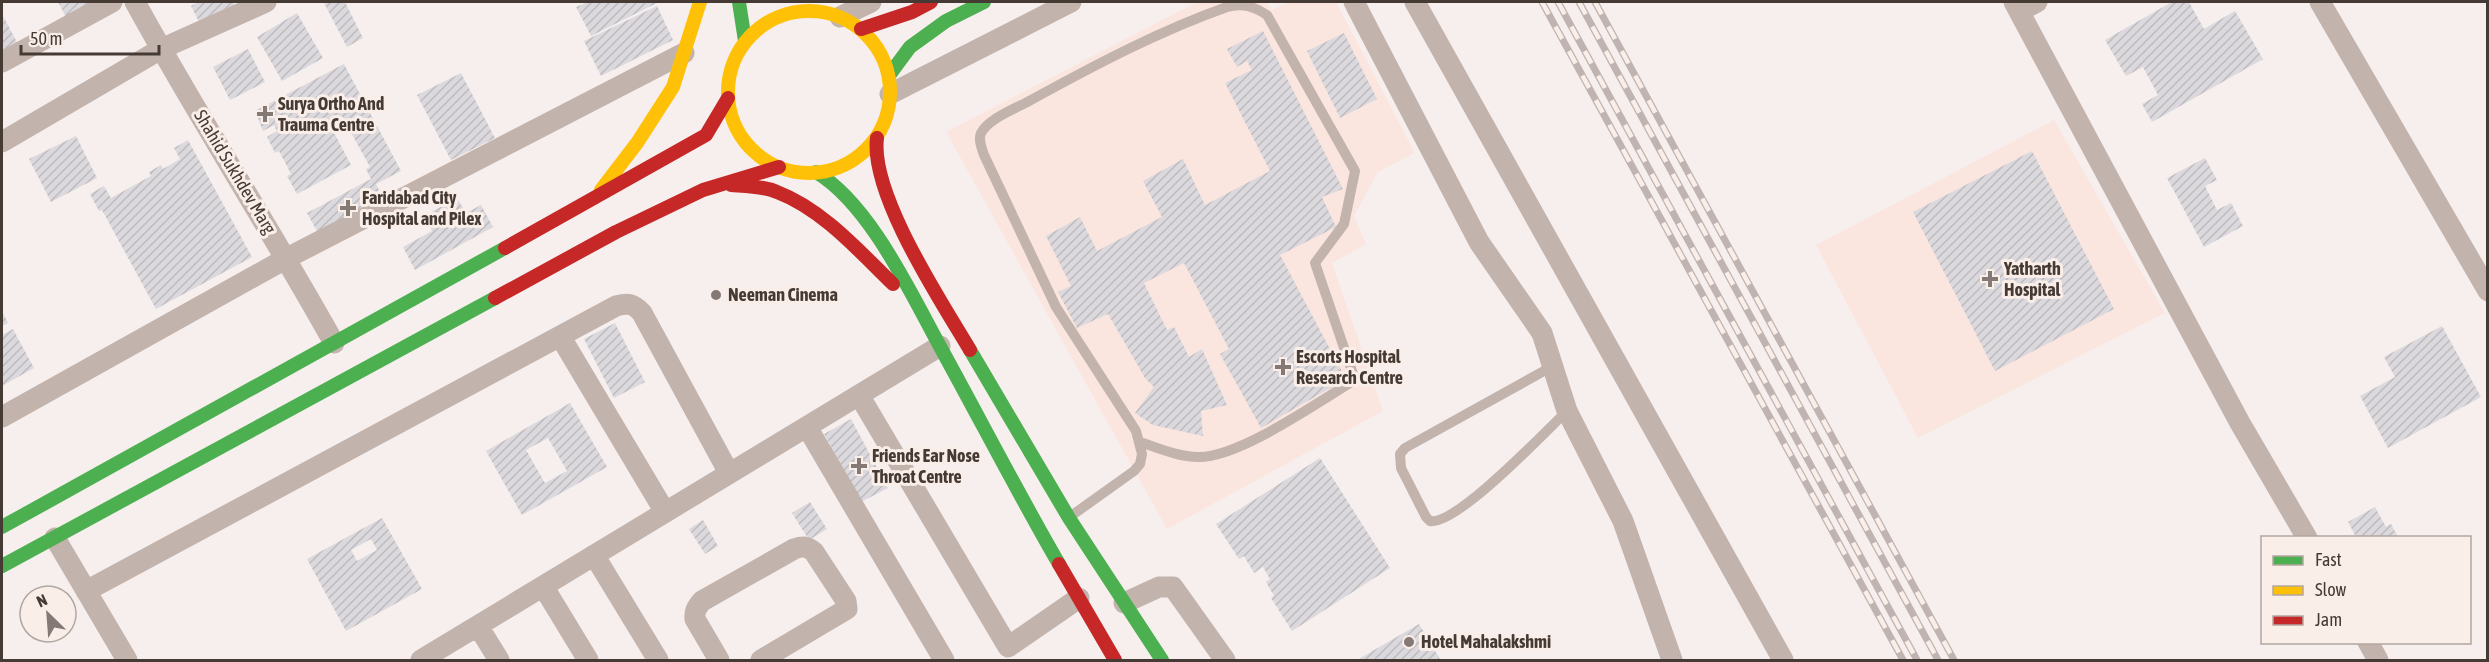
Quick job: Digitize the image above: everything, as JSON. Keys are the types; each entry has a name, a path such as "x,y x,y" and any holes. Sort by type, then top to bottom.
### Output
{"street":[{"path":"2,62 112,2"},
{"name":"Shahid Sukhdev Marg","path":"135,2 160,49 287,258 334,343"},
{"path":"2,142 160,49 266,2"},
{"path":"594,199 637,143 673,87 700,2"},
{"path":"739,2 745,41"},
{"path":"783,2 795,11"},
{"path":"840,17 871,2"},
{"path":"861,29 912,12 931,2"},
{"path":"890,84 910,47 946,21 984,2"},
{"path":"890,84 1071,2"},
{"path":"1354,2 1479,242 1542,333 1567,411 1623,521 1672,660"},
{"path":"1415,2 1783,660"},
{"path":"2320,2 2487,291"},
{"path":"2024,5 2240,423 2306,536"},
{"path":"877,138 850,162 809,174 784,170 754,152 737,130 728,98 730,69 745,41 765,23 795,11 823,11 851,21 870,36 890,84 890,107 877,138 875,153 882,182 915,258 1127,620 1162,660"},
{"path":"2,417 287,258 684,53"},
{"path":"2,527 706,135 728,98"},
{"path":"2,566 616,232 703,190 779,167"},
{"path":"816,172 834,183 851,200 898,270 1115,660"},
{"path":"718,185 747,186 777,192 818,216 869,261 920,311"},
{"path":"86,591 616,306 627,303 635,305 642,313 729,473"},
{"path":"560,336 665,512"},
{"path":"421,660 940,346"},
{"path":"859,395 1008,647 1079,598"},
{"path":"186,424 204,457"},
{"path":"807,426 944,660"},
{"path":"55,538 127,660"},
{"path":"719,660 695,619 694,613 698,606 702,601 794,549 801,546 808,547 814,552 846,600 848,609 761,660"},
{"path":"594,555 658,660"},
{"path":"543,586 588,660"},
{"path":"1103,641 1127,620 1159,586 1173,587 1225,660"},
{"path":"478,626 499,660"},
{"path":"2369,644 2378,660"}],"lane":[{"path":"1069,518 1134,471 1140,464 1142,454 1140,442 1136,431 1056,307 984,155 980,140 981,133 999,118 1080,73 1163,32 1237,4 1250,7 1267,15 1355,171 1344,224 1315,263 1355,380 1248,443 1211,456 1186,456 1140,442"},
{"path":"1553,366 1405,448 1400,454 1401,468 1426,517 1430,521 1440,520 1473,500 1567,411"}],"shaded area":[{"path":"1197,2 1267,2 1272,10 1290,2 1336,2 1415,153 1378,172 1354,216 1366,244 1332,263 1383,411 1167,529 946,132"},
{"name":"Yatharth Hospital","path":"2054,120 2165,313 1918,438 1816,245"}],"building":[{"path":"58,2 95,2 66,17"},
{"path":"199,2 233,2 237,10 202,28 191,6"},
{"path":"345,2 363,38 347,47 324,3"},
{"path":"588,2 659,2 591,36 576,7"},
{"path":"2172,2 2189,2 2204,29 2235,11 2263,59 2152,122 2142,104 2158,95 2143,67 2126,76 2105,40"},
{"path":"657,6 673,40 601,76 584,41"},
{"path":"297,13 323,58 282,81 257,37"},
{"path":"2,14 19,46 2,56"},
{"path":"1263,31 1343,189 1322,197 1336,227 1280,255 1346,379 1261,428 1220,354 1229,349 1184,263 1144,283 1167,330 1174,327 1189,357 1202,349 1227,405 1201,411 1203,436 1153,425 1135,413 1154,387 1145,378 1108,314 1077,328 1058,292 1071,286 1046,236 1080,217 1097,251 1162,217 1143,181 1183,159 1205,205 1270,171 1225,83 1252,70 1247,61 1237,67 1227,49"},
{"path":"1344,33 1377,99 1340,118 1307,51"},
{"path":"248,49 265,82 230,100 213,67"},
{"path":"344,64 401,171 376,184 383,198 318,233 307,213 371,179 366,169 370,167 342,116 329,123 351,165 297,194 287,176 291,174 279,151 275,153 267,137 277,131 274,125 263,131 255,111"},
{"path":"461,73 495,138 451,160 417,95"},
{"path":"76,136 97,178 51,202 29,159"},
{"path":"188,140 252,257 156,309 102,210 99,211 90,194 104,186 111,198 151,176 149,172 161,165 163,169 180,159 174,148"},
{"path":"2032,151 2114,309 1995,371 1913,212"},
{"path":"2205,158 2217,180 2205,186 2217,210 2231,203 2243,226 2204,247 2167,178"},
{"path":"457,198 466,213 481,205 493,227 415,270 403,247 432,231 424,216"},
{"path":"2,311 8,323 2,326"},
{"path":"615,323 645,382 614,398 584,339"},
{"path":"2442,326 2481,397 2388,448 2360,396 2395,377 2384,357"},
{"path":"13,329 34,368 2,386 2,335"},
{"path":"570,403 607,467 522,515 486,451","holes":["548,438 567,471 545,483 526,450"]},
{"path":"851,419 888,488 861,502 824,434"},
{"path":"1320,458 1390,568 1292,631 1271,598 1274,596 1266,582 1270,579 1263,567 1254,573 1244,556 1239,559 1216,524"},
{"path":"810,502 827,529 809,540 792,513"},
{"path":"2375,507 2386,527 2391,524 2397,536 2355,536 2348,522"},
{"path":"382,518 422,589 346,631 307,559","holes":["371,539 377,550 357,561 351,550"]},
{"path":"703,520 718,546 705,554 689,529"},
{"name":"Hotel Mahalakshmi","path":"1419,624 1440,659 1357,660"}],"railway":[{"path":"1542,2 1903,660"},
{"path":"1558,2 1917,660"},
{"path":"1579,2 1938,660"},
{"path":"1595,2 1954,660"}],"traffic: fast":[{"path":"739,2 745,41"},
{"path":"890,74 910,47 946,21 984,2"},
{"path":"816,172 836,187 855,206 888,253 1059,564"},
{"path":"2,527 505,248"},
{"path":"2,566 495,298"},
{"path":"970,350 1069,518 1162,660"}],"traffic: slow":[{"path":"601,190 637,143 673,87 700,2"},
{"path":"809,11 840,17 866,35 884,61 890,92 884,123 866,149 840,167 809,173 778,167 752,149 734,123 728,92 734,61 752,35 778,17 809,11"}],"traffic: jam":[{"path":"861,29 912,12 931,2"},
{"path":"505,248 706,135 728,98"},
{"path":"877,138 878,161 884,188 896,217 926,276 970,350"},
{"path":"495,298 616,232 703,190 779,167"},
{"path":"731,185 772,190 794,199 839,232 893,284"},
{"path":"1059,564 1115,660"}],"place":[{"name":"Surya Ortho And Trauma Centre","path":"265,114"},
{"name":"Faridabad City Hospital and Pilex","path":"348,208"},
{"name":"Yatharth Hospital","path":"1990,279"},
{"name":"Neeman Cinema","path":"716,295"},
{"name":"Escorts Hospital Research Centre","path":"1283,367"},
{"name":"Friends Ear Nose Throat Centre","path":"859,466"},
{"name":"Hotel Mahalakshmi","path":"1409,642"}]}
